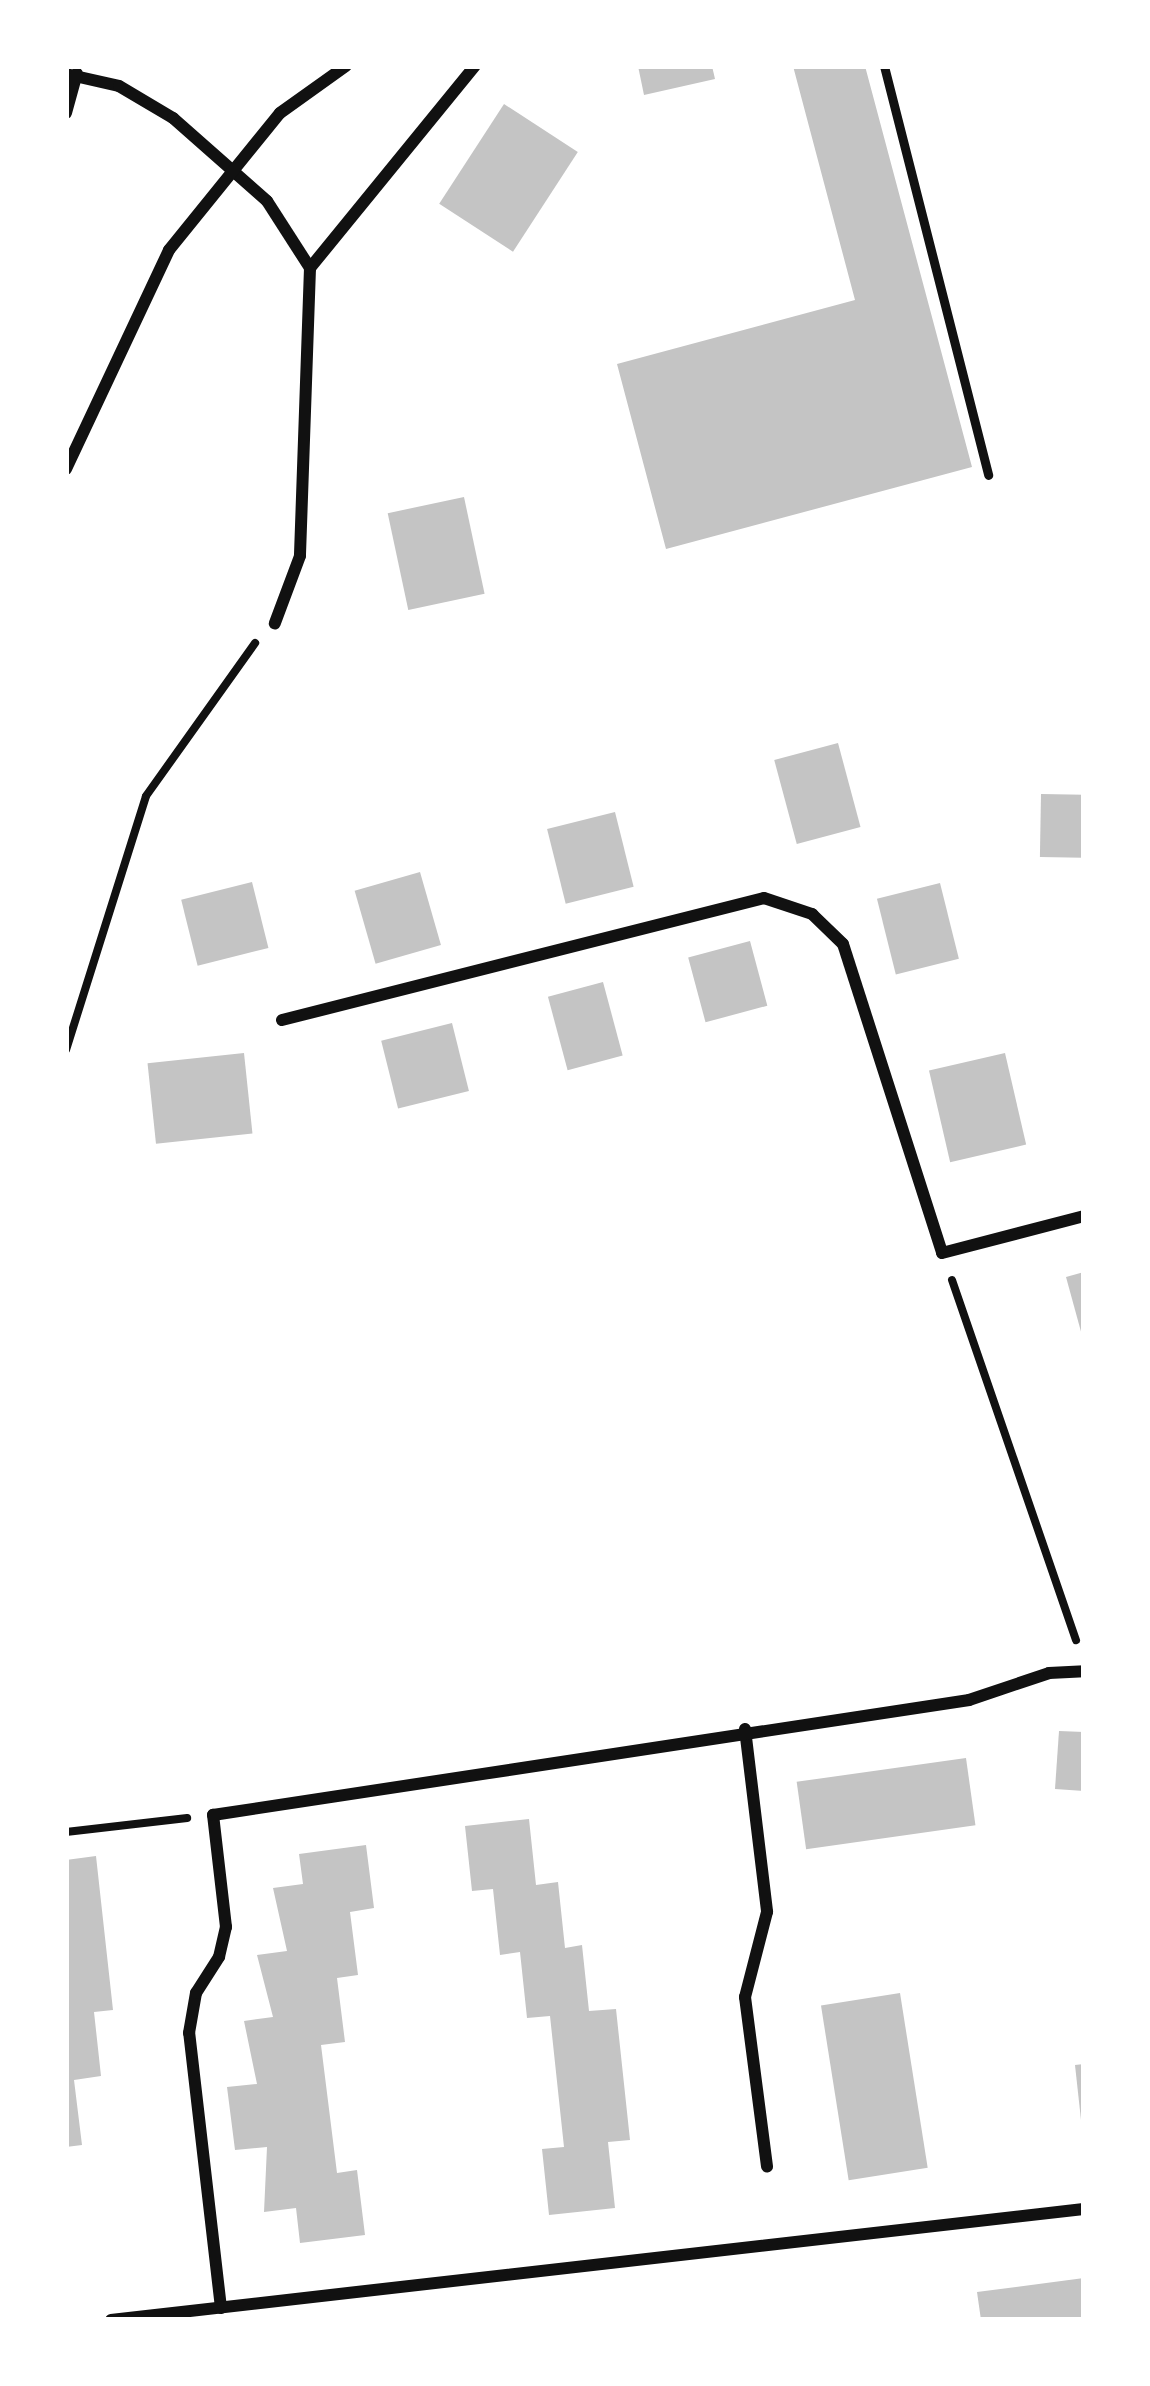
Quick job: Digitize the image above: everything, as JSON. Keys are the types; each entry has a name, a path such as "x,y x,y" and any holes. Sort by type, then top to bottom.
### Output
{"street":[{"path":"66,469 169,250 280,113 346,66"},
{"path":"310,268 476,66"},
{"path":"66,113 72,74 119,86 173,118 233,166 267,201 310,268 300,556 275,623"},
{"path":"282,1020 764,898 812,914 843,944 942,1253 1084,1216"},
{"path":"221,2308 189,2033 196,1993 219,1957 226,1927 212,1815 745,1729 969,1700 1049,1673 1084,1668"},
{"path":"745,1729 767,1912 745,1997 767,2167"},
{"path":"111,2320 1084,2209"}],"lane":[{"path":"884,66 988,475"}],"path":[{"path":"66,1050 146,796 246,652 275,623"},
{"path":"942,1253 1084,1668"},
{"path":"66,1832 212,1815"}],"building":[{"path":"638,66 712,66 715,79 644,95"},
{"path":"793,66 865,66 972,467 666,549 617,364 855,300"},
{"path":"504,104 578,152 513,252 439,204"},
{"path":"464,497 485,594 408,610 388,513"},
{"path":"838,743 861,827 797,844 774,760"},
{"path":"1041,794 1084,795 1083,858 1040,857"},
{"path":"615,812 634,887 566,904 547,829"},
{"path":"420,872 441,945 376,964 355,891"},
{"path":"252,882 268,948 198,966 181,900"},
{"path":"940,883 959,959 896,974 877,899"},
{"path":"750,941 767,1006 706,1022 688,958"},
{"path":"603,982 623,1055 568,1070 548,997"},
{"path":"452,1023 469,1091 398,1109 381,1041"},
{"path":"244,1053 252,1134 156,1144 148,1063"},
{"path":"1005,1053 1026,1145 950,1162 929,1071"},
{"path":"1084,1272 1084,1339 1083,1339 1066,1277"},
{"path":"1059,1731 1084,1732 1084,1791 1055,1789"},
{"path":"966,1758 975,1825 806,1849 797,1782"},
{"path":"529,1819 536,1885 558,1882 565,1948 582,1945 589,2011 616,2009 630,2140 608,2142 615,2208 549,2215 542,2149 564,2147 550,2016 527,2018 520,1952 500,1955 493,1889 472,1891 465,1826"},
{"path":"366,1845 374,1908 350,1912 358,1975 337,1978 345,2042 321,2045 337,2173 357,2170 365,2235 300,2243 296,2208 264,2212 267,2147 235,2150 227,2087 257,2084 244,2021 273,2017 257,1955 287,1951 273,1888 303,1884 299,1854"},
{"path":"96,1856 113,2010 94,2012 101,2076 74,2080 82,2145 66,2147 66,1860"},
{"path":"900,1993 928,2168 849,2180 821,2006"},
{"path":"1084,2064 1084,2120 1081,2120 1075,2065"},
{"path":"1084,2278 1084,2320 981,2320 977,2292"}]}
